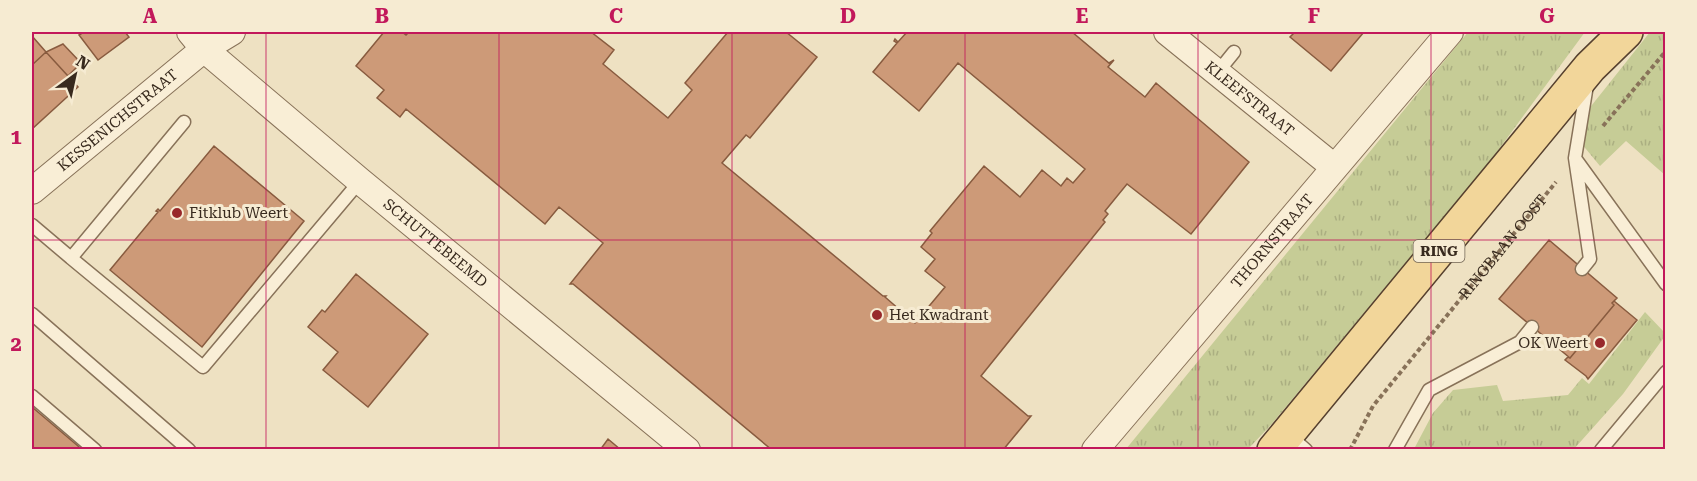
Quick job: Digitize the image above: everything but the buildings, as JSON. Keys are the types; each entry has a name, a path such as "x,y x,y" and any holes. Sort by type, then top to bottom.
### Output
{"main road":[{"name":"RING","path":"1590,67 1608,32"},
{"name":"RING","path":"1289,444 1590,67 1626,32"}],"street":[{"name":"KESSENICHSTRAAT","path":"32,191 197,40 232,32"},
{"name":"KLEEFSTRAAT","path":"1167,32 1334,167"},
{"name":"THORNSTRAAT","path":"1095,450 1450,32"},
{"name":"SCHUTTEBEEMD","path":"197,40 360,181 687,450"}],"lane":[{"path":"1216,73 1234,52"},
{"path":"1582,269 1590,259 1575,158 1590,67"},
{"path":"71,258 184,122"},
{"path":"1575,158 1665,284"},
{"path":"32,225 203,367 360,181"},
{"path":"32,314 189,450"},
{"path":"1395,450 1429,390 1520,342 1532,327"},
{"path":"1601,450 1665,372"},
{"path":"32,396 95,450"}],"path":[{"name":"RINGBAAN OOST","path":"1350,450 1373,406 1665,51"}],"green space":[{"path":"1468,32 1585,32 1491,160 1270,426 1248,449 1126,449"},
{"path":"1650,32 1665,32 1665,175 1626,141 1600,166 1581,143 1588,110"},
{"path":"1645,312 1665,333 1665,336 1623,394 1574,449 1414,449 1433,413 1453,390 1497,385 1503,401 1568,395 1582,378 1589,384"}],"place":[{"name":"Fitklub Weert","path":"177,213"},
{"name":"Het Kwadrant","path":"877,315"},
{"name":"OK Weert","path":"1600,343"}]}
